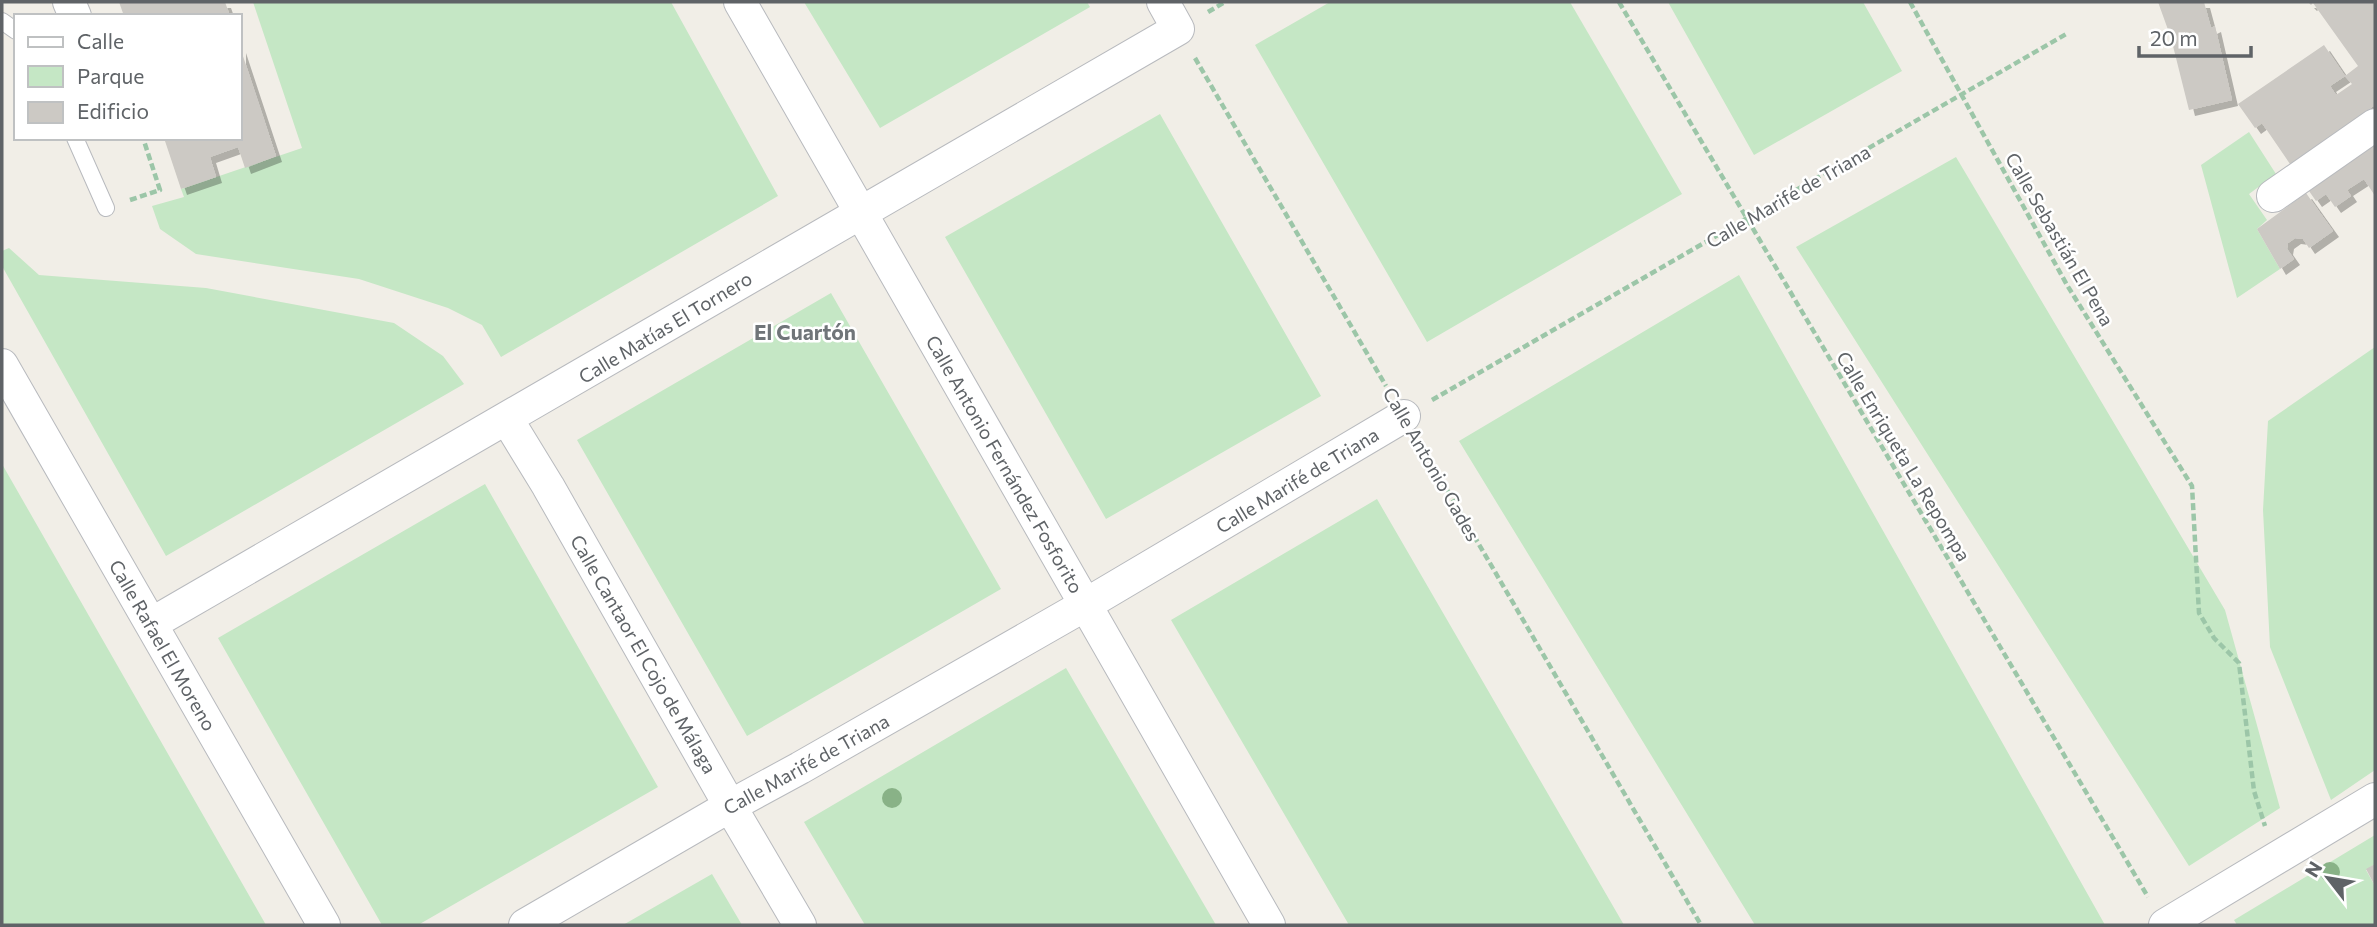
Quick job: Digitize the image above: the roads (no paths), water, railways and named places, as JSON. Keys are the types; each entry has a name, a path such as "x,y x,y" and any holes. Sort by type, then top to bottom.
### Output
{"street":[{"name":"Calle Antonio Fernández Fosforito","path":"740,2 1269,925"},
{"name":"Calle Matías El Tornero","path":"151,624 1178,29 1163,2"},
{"path":"2273,196 2375,125"},
{"name":"Calle Rafael El Moreno","path":"2,365 324,925"},
{"name":"Calle Marifé de Triana","path":"525,925 1086,605 1404,416"},
{"name":"Calle Cantaor El Cojo de Málaga","path":"507,419 800,925"},
{"path":"2158,913 2208,915 2275,860 2375,799"}],"lane":[{"path":"76,140 106,208"}],"district":[{"name":"El Cuartón","path":"805,331"}]}
